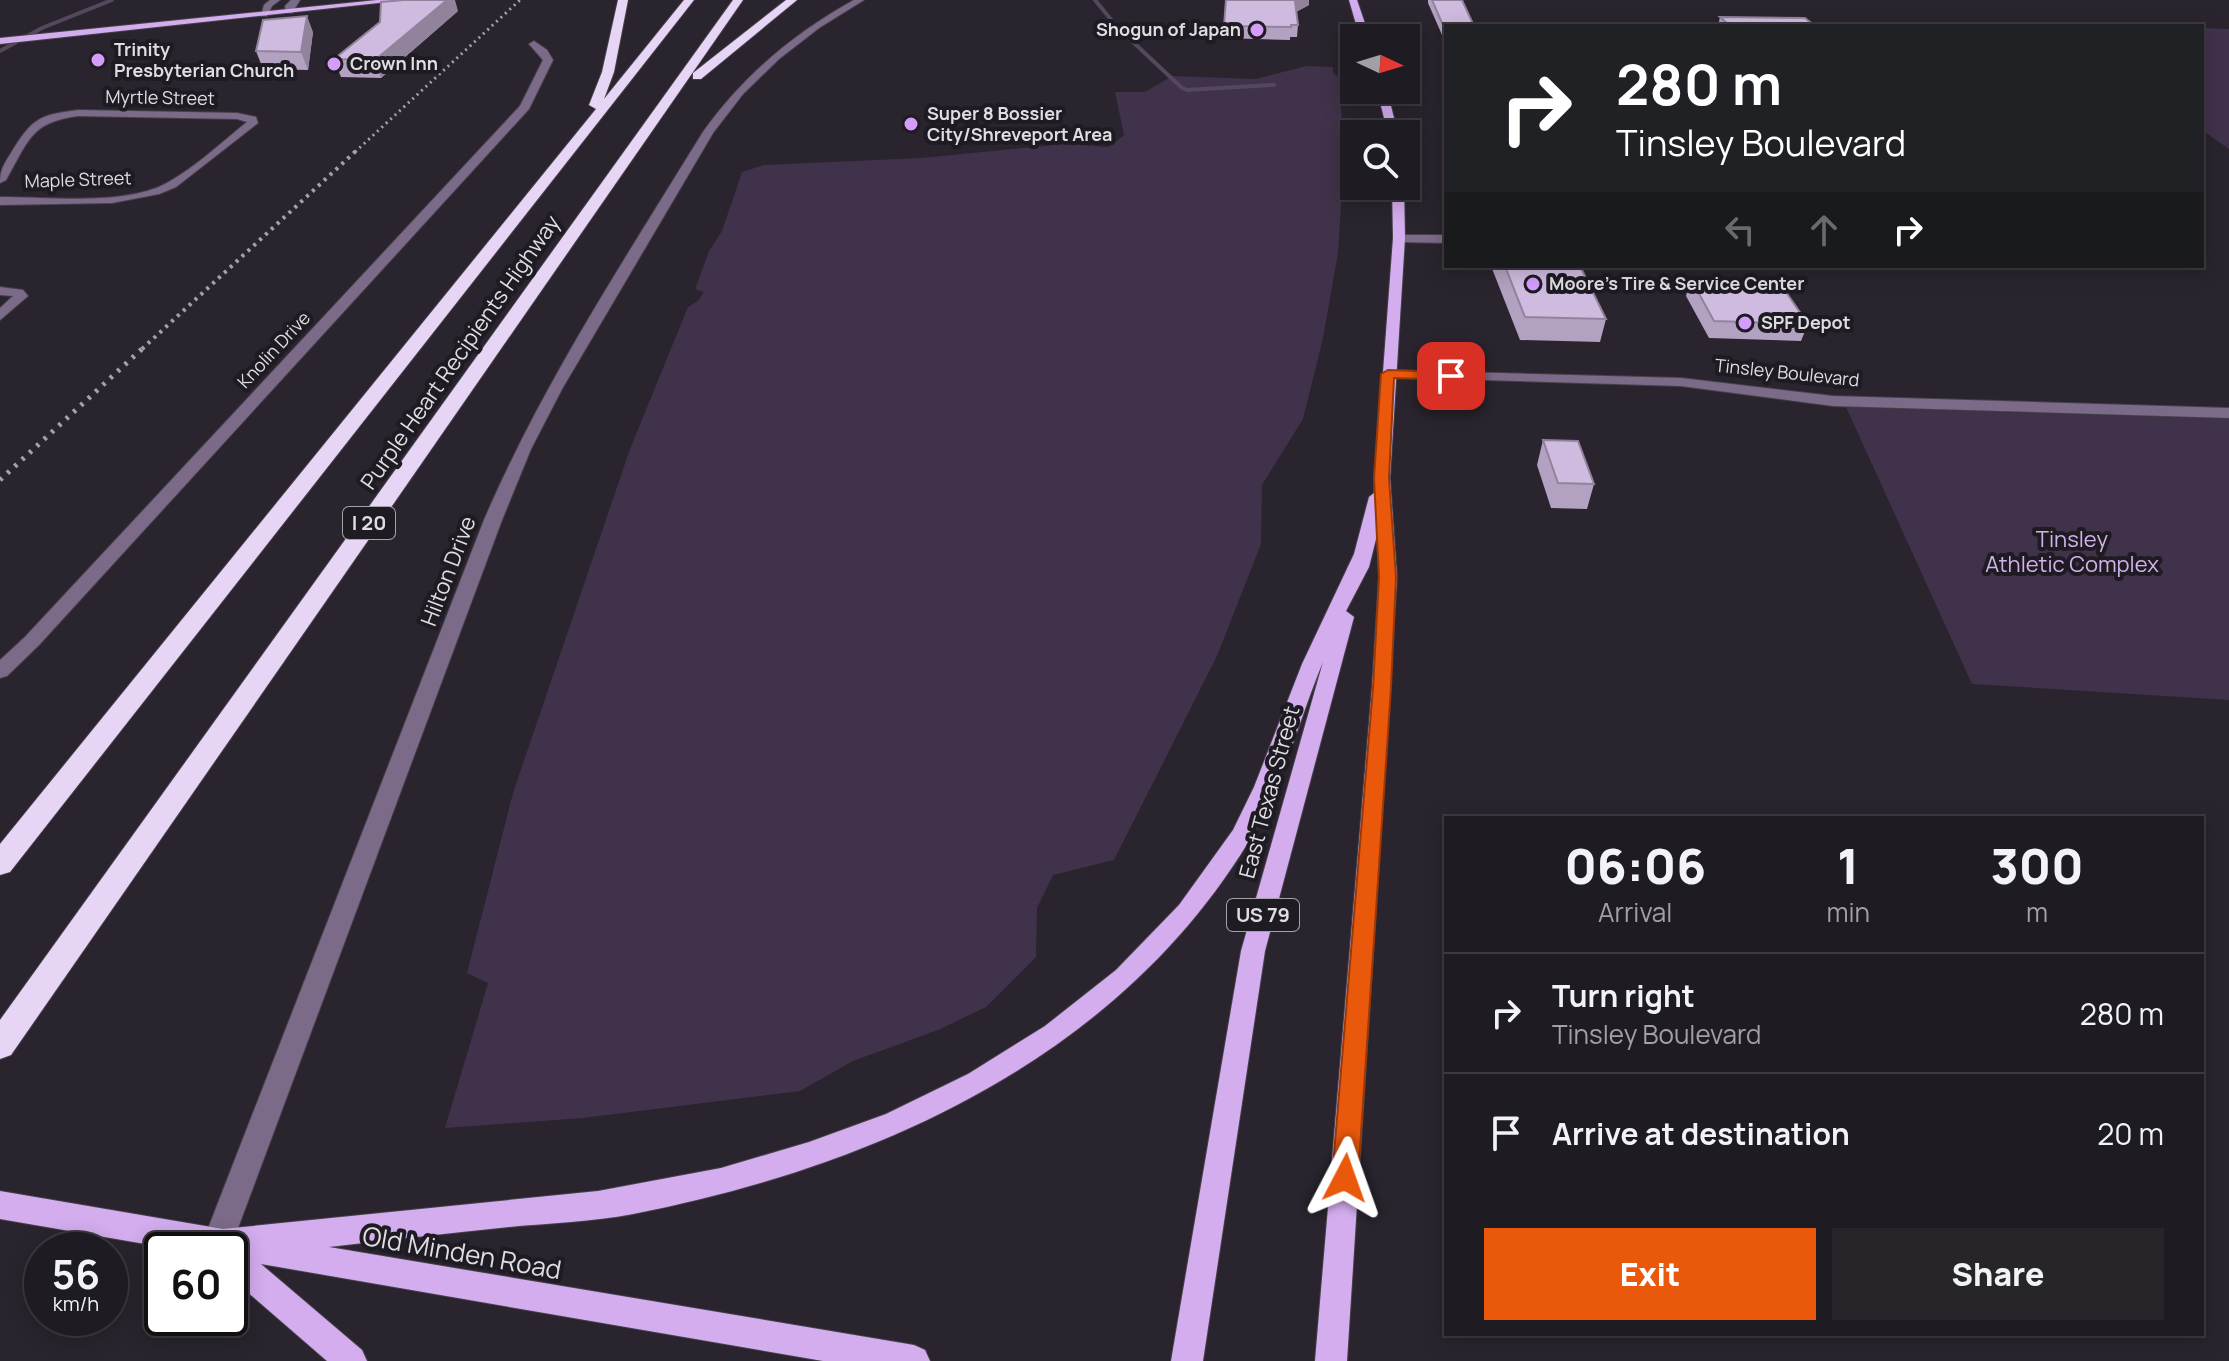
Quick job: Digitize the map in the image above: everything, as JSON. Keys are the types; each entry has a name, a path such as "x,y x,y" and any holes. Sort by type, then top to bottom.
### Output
{"highway":[{"path":"557,166 603,90 623,0"},
{"name":"Purple Heart Recipients Highway","path":"0,864 689,0"},
{"name":"Purple Heart Recipients Highway","path":"0,1045 738,0"},
{"path":"656,117 715,59 792,0"}],"main road":[{"path":"0,41 402,0"},
{"path":"1353,0 1361,24"},
{"name":"East Texas Street","path":"1331,1361 1382,688 1388,577 1382,478 1399,238 1398,200"},
{"name":"East Texas Street","path":"1187,1361 1253,951 1382,478"},
{"path":"248,1247 630,1201 811,1157 900,1121 979,1082 1054,1035 1108,993 1150,957 1194,903 1241,835 1273,770 1320,646 1363,554"},
{"name":"Old Minden Road","path":"0,1205 144,1234"},
{"name":"Old Minden Road","path":"248,1254 914,1361"},
{"path":"248,1272 351,1361"}],"street":[{"path":"264,14 268,5 276,0"},
{"path":"289,11 289,6 296,0"},
{"name":"Hilton Drive","path":"230,1232 498,507 543,409 708,132 727,106 787,47 860,0"},
{"name":"Knolin Drive","path":"0,671 32,641 525,107 548,60 534,44"},
{"name":"Myrtle Street","path":"0,180 32,127 66,113 237,116 252,119 253,123 157,193"},
{"name":"Maple Street","path":"0,201 130,197 157,193"},
{"path":"1399,238 1444,239"},
{"path":"0,291 21,296 0,316"},
{"name":"Tinsley Boulevard","path":"1388,374 1681,382 1845,402 2229,413"}],"green space":[{"path":"2204,28 2229,29 2229,149 2204,131"},
{"path":"1306,66 1333,67 1333,73 1339,77 1342,120 1338,253 1323,338 1303,419 1262,485 1261,544 1217,656 1114,860 1053,875 1037,908 1036,957 986,1007 938,1030 853,1061 800,1091 583,1118 445,1128 488,983 467,973 513,793 630,449 688,307 698,301 704,292 695,289 709,251 722,231 742,172 764,165 922,158 1065,144 1109,147 1124,135 1115,92 1145,92 1172,76 1256,79"},
{"name":"Tinsley Athletic Complex","path":"1846,407 2229,419 2229,700 1972,684"}],"building":[{"path":"447,0 375,60 334,59 380,22 381,2"},
{"path":"1226,0 1297,0 1298,25 1224,26"},
{"path":"1432,0 1462,0 1473,24 1444,24 1444,27"},
{"path":"307,16 301,52 256,51 263,20"},
{"path":"1720,17 1805,18 1812,24 1728,24"},
{"path":"1506,268 1581,268 1606,319 1525,317"},
{"path":"1691,279 1779,282 1808,324 1714,321"},
{"path":"1543,440 1578,441 1594,484 1558,483"}],"waterway":[{"path":"0,51 42,28 112,0"},
{"path":"1095,0 1117,27 1182,88 1274,85"}],"railway":[{"path":"355,152 520,0"},
{"path":"142,349 357,150"},
{"path":"0,480 144,347"}],"place":[{"name":"Shogun of Japan","path":"1257,30"},
{"name":"Trinity Presbyterian Church","path":"98,60"},
{"name":"Crown Inn","path":"334,64"},
{"name":"Super 8 Bossier City/Shreveport Area","path":"911,124"},
{"name":"Moore's Tire & Service Center","path":"1533,284"},
{"name":"SPF Depot","path":"1745,323"}],"route":[{"path":"1345,1178 1388,577 1382,478 1388,374 1451,376"}]}
